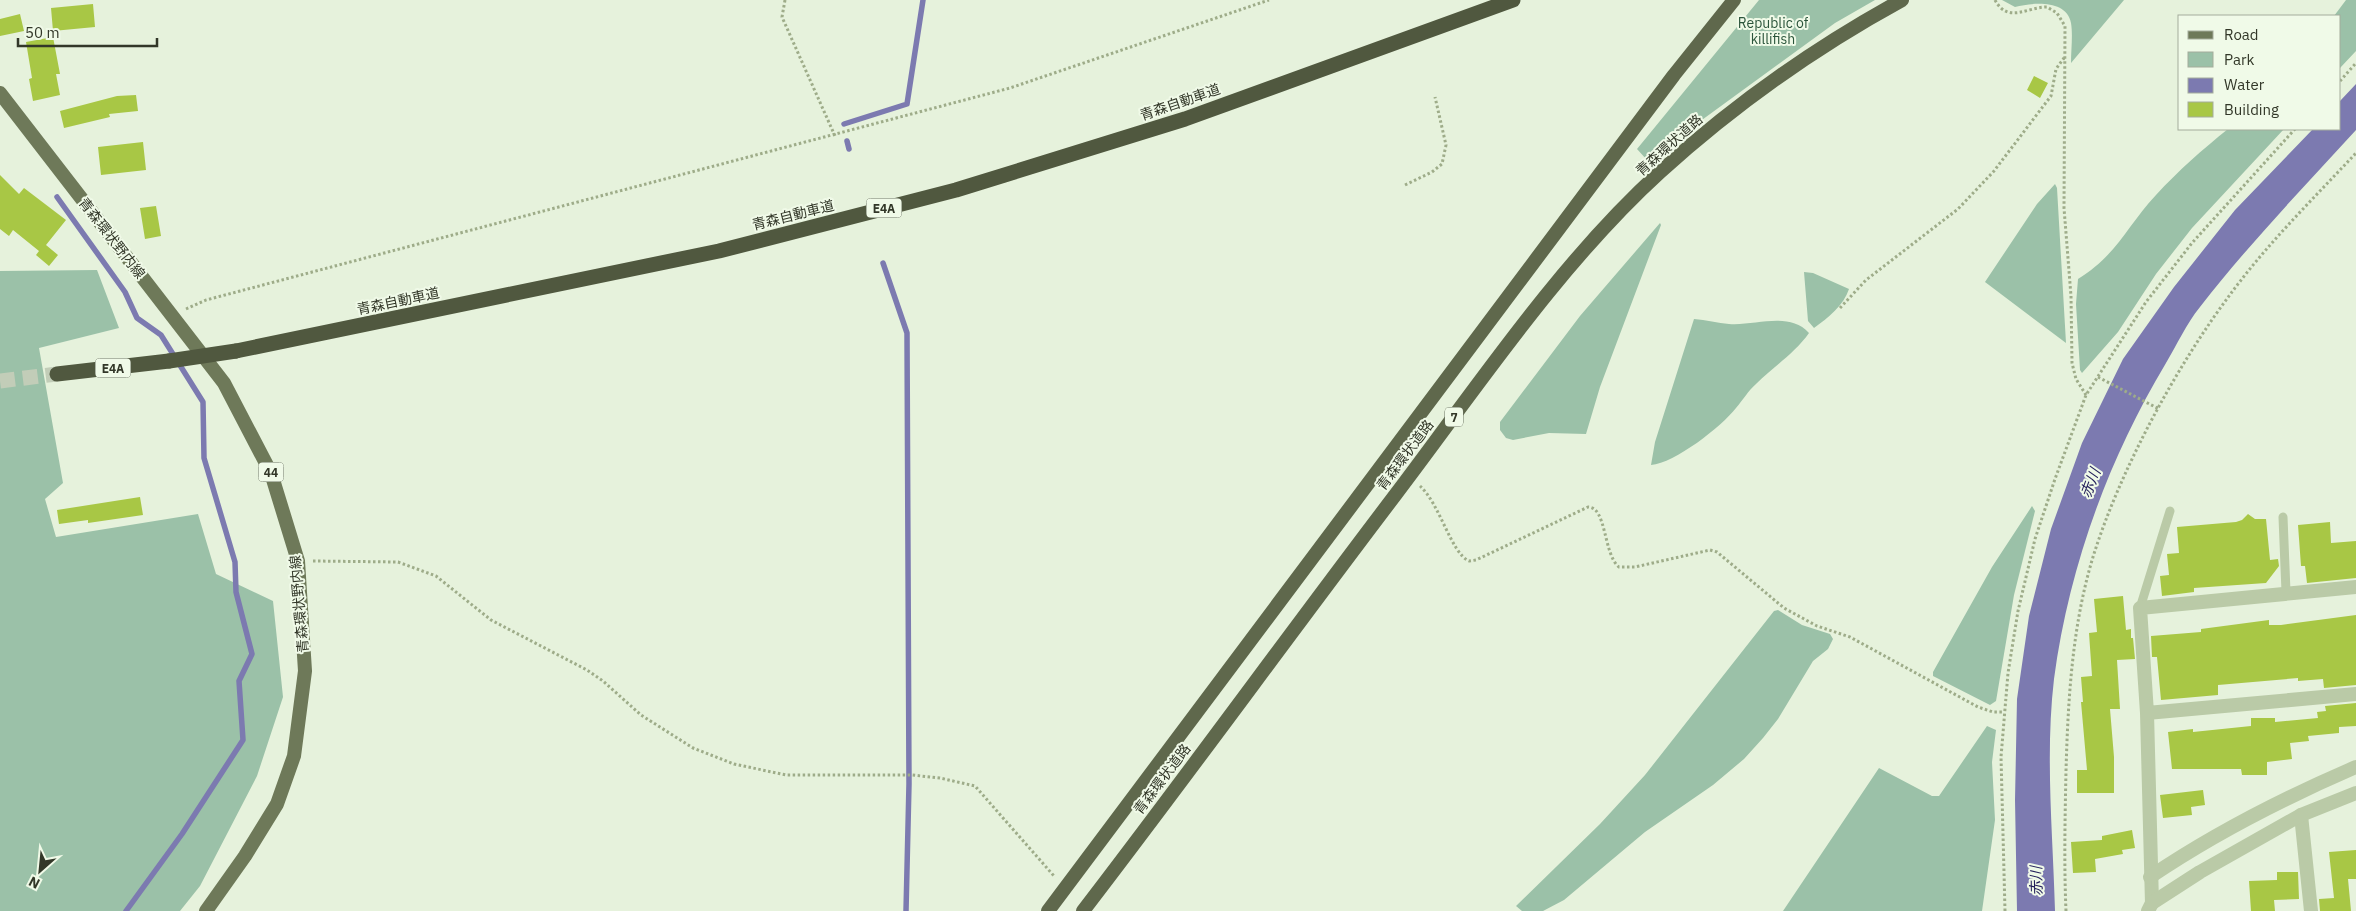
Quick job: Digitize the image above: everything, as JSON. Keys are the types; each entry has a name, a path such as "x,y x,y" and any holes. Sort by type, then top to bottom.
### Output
{"highway":[{"name":"青森自動車道","path":"57,374 236,351 719,251 956,190 1185,119 1513,0"},
{"name":"青森環状道路","path":"1048,911 1656,99 1734,0"},
{"name":"青森環状道路","path":"1083,911 1508,345 1561,278 1608,225 1658,174 1771,80 1819,47 1902,0"}],"main road":[{"name":"青森環状野内線","path":"0,93 224,383 272,473 298,561 305,671 294,756 277,804 245,856 206,911"}],"street":[{"path":"2154,908 2150,877 2146,713 2140,608 2286,592 2356,587"},
{"path":"2146,713 2356,694"},
{"path":"2150,877 2192,848 2286,798 2356,767"},
{"path":"2154,908 2200,872 2301,816 2356,793"},
{"path":"2301,816 2311,911"}],"lane":[{"path":"2140,608 2170,511"},
{"path":"2283,518 2286,592"}],"path":[{"path":"785,0 782,17 835,136"},
{"path":"172,316 206,300 482,226 835,136 1010,88 1269,0"},
{"path":"1995,0 2000,9 2011,14 2043,7 2057,13 2065,26 2064,208 2071,296 2072,363 2076,379 2086,395"},
{"path":"1840,308 1866,280 1958,209 1994,171 2050,96 2056,70 2065,58"},
{"path":"2341,80 2356,63"},
{"path":"1405,185 1432,172 1442,164 1446,146 1435,97"},
{"path":"2005,911 2001,757 2004,712 2018,611 2035,539 2086,395 2164,276 2240,187 2294,130"},
{"path":"2066,911 2067,734 2073,660 2092,559 2113,501 2159,409 2198,342 2232,291 2356,153"},
{"path":"2098,377 2159,409"},
{"path":"1409,476 1431,495 1459,553 1469,562 1588,507 1594,507 1597,509 1600,517 1610,556 1619,567 1625,569 1710,550 1717,552 1768,596 1803,619 1850,637 1978,707 1994,712 2004,712"},
{"path":"298,561 374,564 398,562 436,576 491,620 587,670 603,681 641,715 693,748 734,764 786,774 912,775 940,778 974,786 1065,888"}],"green space":[{"name":"Republic of killifish","path":"1759,0 1875,0 1835,23 1647,160 1637,149"},
{"path":"2002,0 2124,0 2071,63 2071,23 2063,10 2049,4 2031,4 2015,7"},
{"path":"2346,0 2356,0 2356,51 2341,67 2341,15 2335,15"},
{"path":"2227,130 2283,130 2192,228 2156,274 2118,332 2082,373 2080,370 2076,304 2078,279 2103,260 2156,195 2200,152"},
{"path":"2055,184 2057,188 2066,343 1985,282 2037,204"},
{"path":"1660,223 1661,225 1600,387 1586,434 1549,433 1513,440 1506,438 1500,430 1500,422 1580,316"},
{"path":"97,270 119,328 39,348 63,483 45,499 56,537 198,514 216,574 273,601 283,697 257,776 200,886 180,911 0,911 0,271"},
{"path":"1804,272 1813,273 1849,289 1839,306 1814,328 1808,321"},
{"path":"1694,319 1729,324 1782,321 1801,326 1809,333 1791,353 1753,387 1720,425 1697,443 1672,458 1651,465 1655,442"},
{"path":"2032,506 2035,511 2014,595 1996,701 1990,705 1933,676 1933,672 1992,567"},
{"path":"1778,610 1802,625 1830,634 1833,639 1828,649 1813,661 1778,719 1763,738 1744,759 1713,785 1645,832 1564,900 1543,911 1522,911 1516,906 1600,824 1645,775 1774,611"},
{"path":"1987,726 1996,730 1992,762 1995,820 1982,911 1783,911 1879,768 1932,796 1939,796"}],"water":[{"name":"赤川","path":"2356,84 2356,130 2256,239 2195,314 2145,400 2109,476 2081,555 2061,637 2054,679 2050,737 2050,795 2055,911 2017,911 2015,800 2017,699 2029,616 2051,529 2082,443 2123,359 2174,287 2235,210 2312,130 2341,130 2341,100"}],"building":[{"path":"93,4 95,27 53,31 51,8"},
{"path":"20,14 24,31 0,36 0,19"},
{"path":"53,37 60,74 56,74 60,95 33,101 29,79 32,78 26,42"},
{"path":"2034,76 2048,83 2040,98 2027,90"},
{"path":"136,95 138,111 109,114 110,117 64,128 60,111 117,96"},
{"path":"143,142 146,170 101,175 98,147"},
{"path":"0,175 19,194 24,188 66,220 46,245 58,255 49,266 36,255 39,251 13,230 9,236 0,229"},
{"path":"156,206 161,236 145,239 140,208"},
{"path":"140,497 143,515 88,523 88,520 59,524 57,510"},
{"path":"2248,514 2255,519 2266,519 2270,560 2278,559 2279,566 2266,583 2194,588 2194,592 2162,596 2160,576 2169,575 2167,554 2179,553 2177,527 2236,522 2242,520"},
{"path":"2330,522 2331,543 2356,541 2356,578 2307,583 2305,566 2301,566 2298,525"},
{"path":"2123,596 2126,630 2131,629 2135,659 2117,660 2120,709 2110,709 2114,757 2114,793 2077,793 2077,770 2087,770 2081,702 2083,702 2081,677 2092,676 2089,633 2097,632 2094,599"},
{"path":"2356,615 2356,685 2324,688 2323,679 2298,681 2298,678 2218,685 2218,695 2161,700 2157,657 2152,657 2151,636 2201,632 2201,629 2269,620 2269,625 2281,625"},
{"path":"2356,703 2356,726 2339,727 2339,733 2308,736 2309,741 2290,743 2292,759 2267,762 2267,775 2242,775 2241,769 2172,769 2168,732 2193,729 2193,732 2251,726 2251,718 2275,718 2275,722 2318,718 2317,712 2326,711 2325,706"},
{"path":"2203,790 2205,805 2191,807 2192,815 2163,818 2160,795"},
{"path":"2132,830 2135,848 2122,850 2123,854 2095,859 2096,872 2073,873 2071,842 2102,840 2102,836"},
{"path":"2356,850 2356,879 2348,879 2351,911 2320,911 2319,899 2334,898 2329,852"},
{"path":"2277,872 2298,872 2299,899 2274,900 2275,911 2251,911 2249,881 2277,880"}],"waterway":[{"path":"844,124 907,104 923,0"},
{"path":"847,141 849,149"},
{"path":"57,197 125,292 137,318 161,335 203,402 204,458 235,562 236,592 252,654 239,681 243,740 182,834 126,911"},
{"path":"883,263 907,333 909,784 906,911"}],"tunnel":[{"path":"0,381 57,374"}]}
